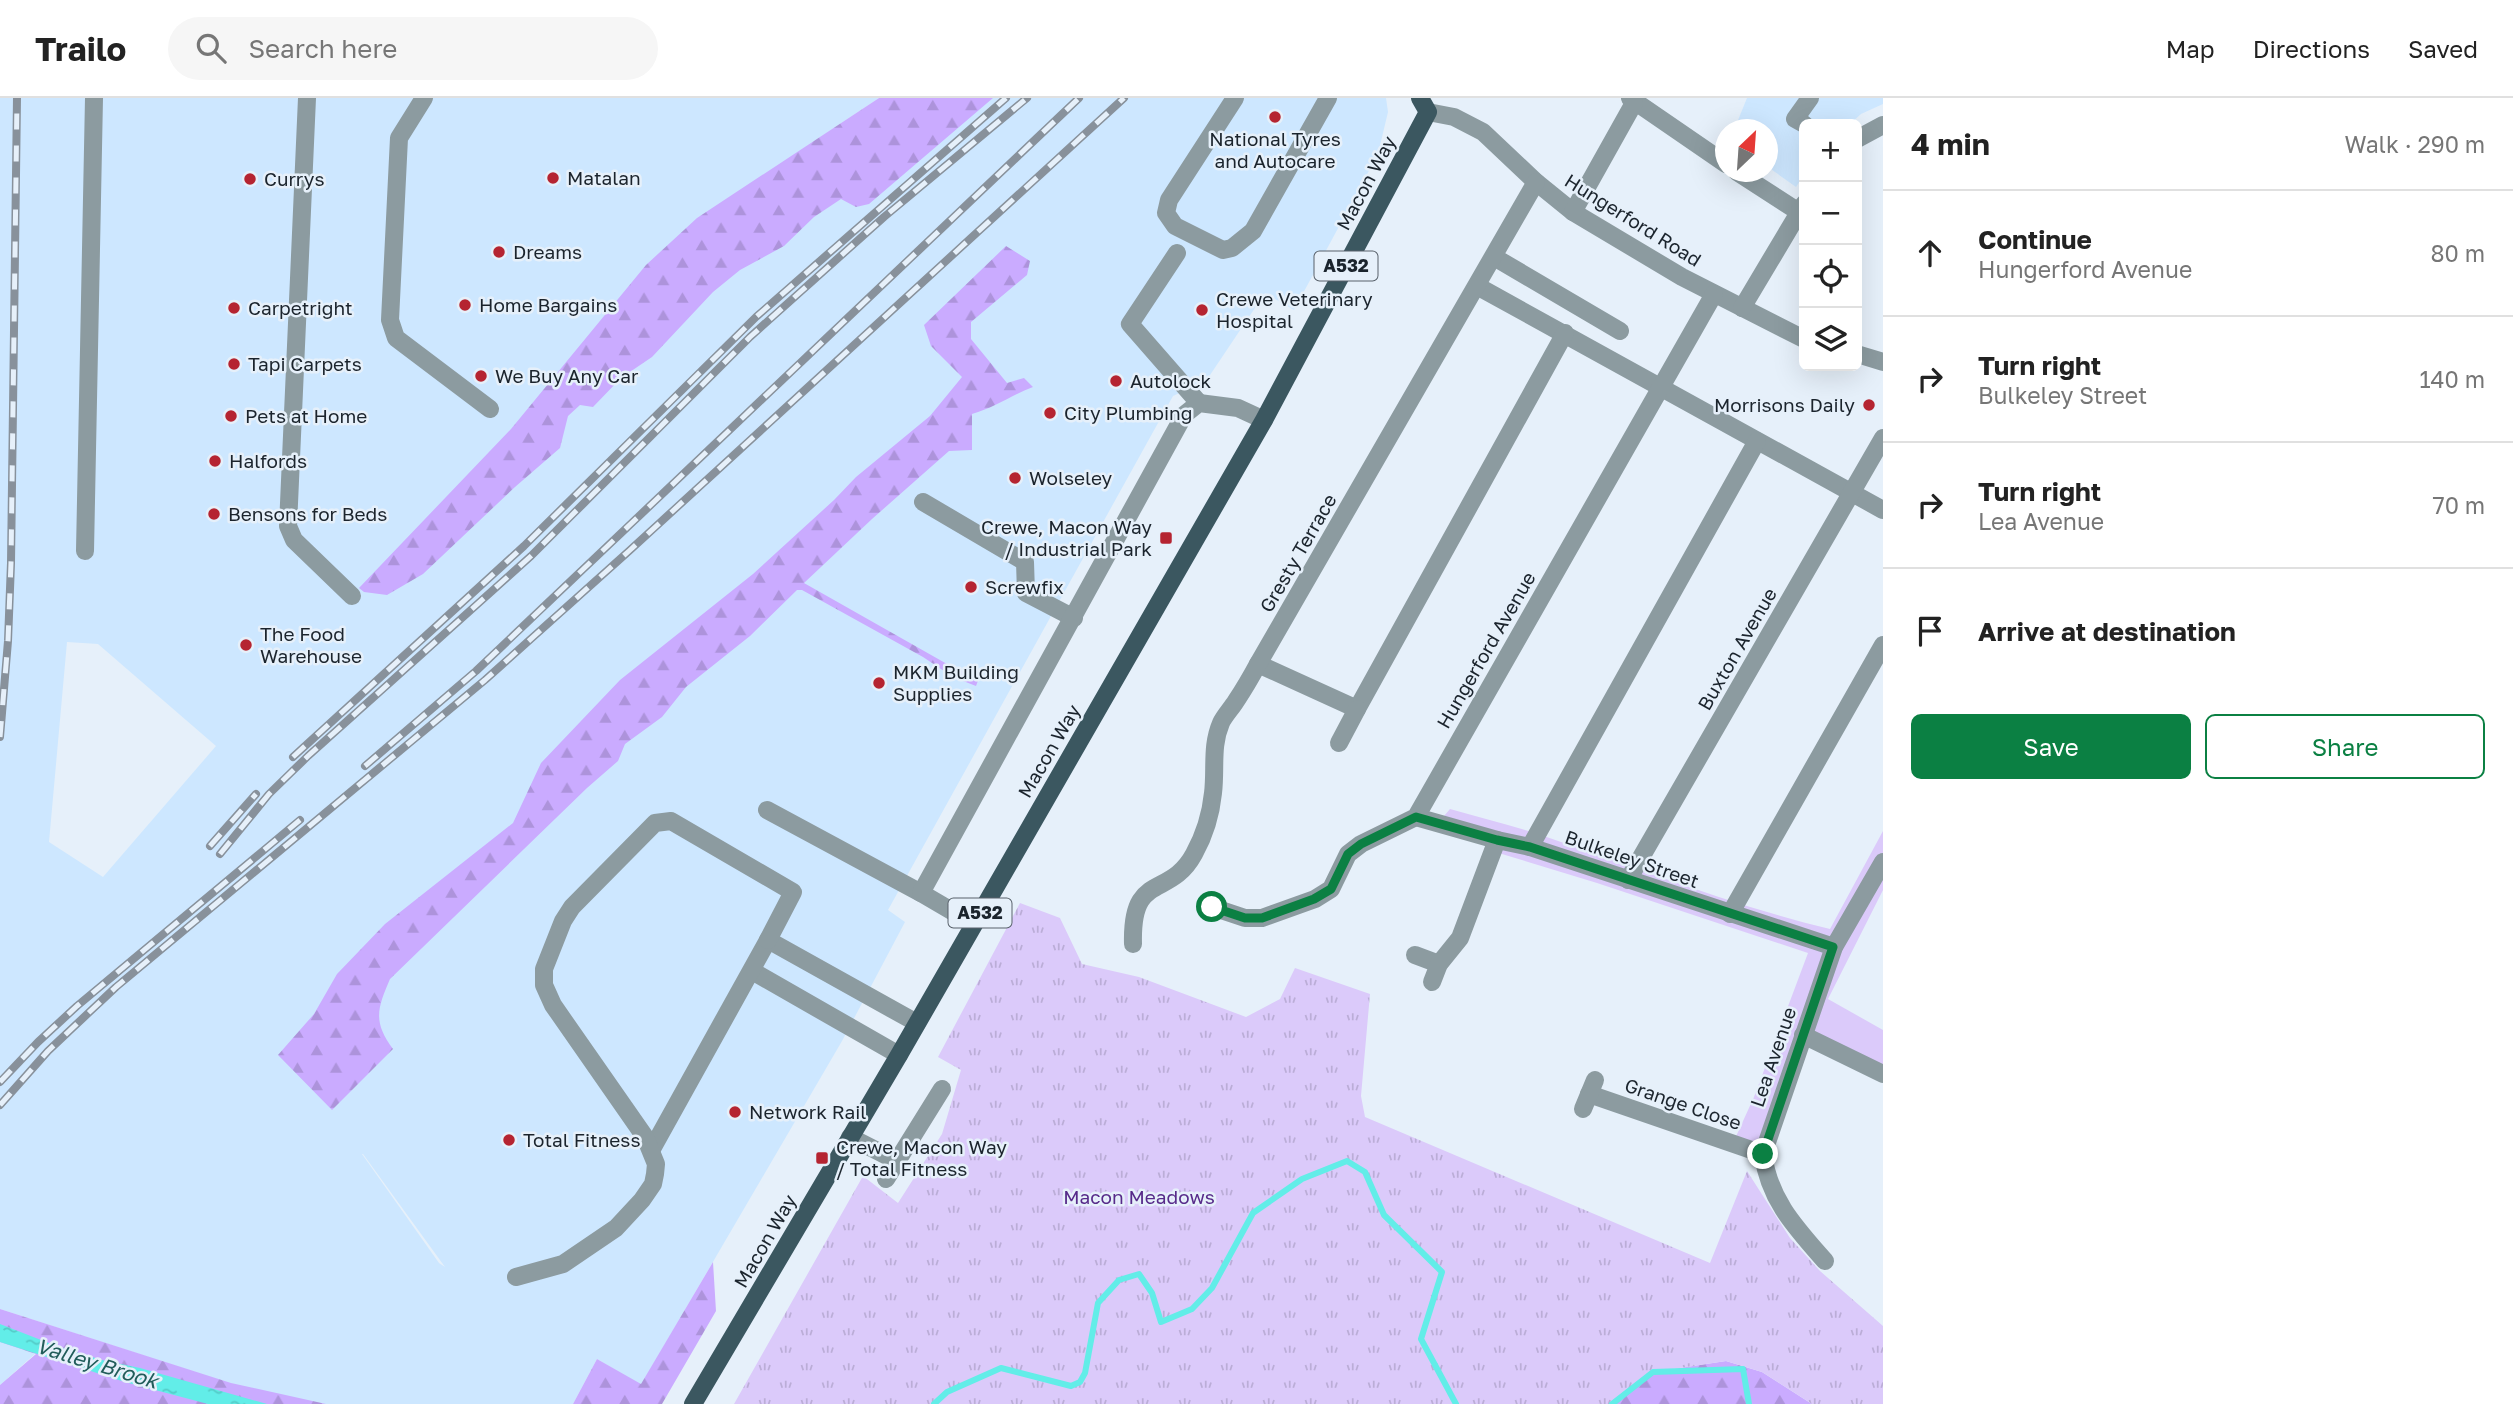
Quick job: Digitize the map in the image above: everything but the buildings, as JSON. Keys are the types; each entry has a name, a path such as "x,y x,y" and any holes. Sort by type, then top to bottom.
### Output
{"main road":[{"name":"Macon Way","path":"693,1404 917,1023 1264,420 1424,105"}],"street":[{"path":"85,551 94,98"},
{"path":"307,98 288,526 294,540 352,596"},
{"path":"424,98 399,138 390,320 396,338 490,409"},
{"path":"1235,98 1169,200 1166,214 1175,226 1223,250 1232,248 1253,231 1328,98"},
{"path":"1799,121 1795,119 1810,98"},
{"path":"1573,212 1632,100 1715,157"},
{"name":"Hungerford Road","path":"1424,105 1483,132 1536,183 1573,212 1714,294 1799,336"},
{"path":"1862,136 1883,125"},
{"path":"1755,182 1799,207"},
{"name":"Gresty Terrace","path":"1133,944 1132,919 1140,900 1154,886 1180,875 1194,854 1206,824 1213,793 1214,749 1221,722 1258,664 1536,183"},
{"path":"1742,308 1799,211"},
{"path":"1177,253 1130,324 1199,403 1238,408 1264,420"},
{"path":"1494,257 1620,331"},
{"path":"1477,286 1883,510"},
{"name":"Hungerford Avenue","path":"1416,817 1714,294"},
{"path":"1339,743 1565,334"},
{"path":"1862,356 1883,362"},
{"path":"921,893 1184,415 1199,403"},
{"name":"Buxton Avenue","path":"1628,880 1883,438"},
{"path":"1530,847 1757,441"},
{"path":"923,502 1025,562 1026,593 1074,618"},
{"path":"1730,914 1883,645"},
{"path":"1258,664 1357,709"},
{"path":"767,810 974,924"},
{"path":"1212,907 1245,918 1262,918 1314,899 1331,889 1348,854 1354,849 1388,829 1416,817"},
{"name":"Bulkeley Street","path":"1416,817 1530,847 1833,947"},
{"path":"516,1277 562,1264 615,1228 642,1200 653,1184 656,1164 652,1149 553,1005 544,985 544,969 564,921 580,899 655,822 671,821 793,892 652,1149"},
{"path":"1432,982 1439,964 1460,938 1497,840"},
{"name":"Lea Avenue","path":"1763,1154 1833,947 1883,862"},
{"path":"768,940 917,1023"},
{"path":"1415,955 1439,964"},
{"path":"752,971 898,1055"},
{"path":"1803,1035 1883,1074"},
{"path":"886,1179 942,1089"},
{"name":"Grange Close","path":"1589,1094 1763,1154"},
{"path":"850,1137 897,1161"},
{"path":"1763,1154 1766,1177 1791,1223 1825,1261"}],"shaded area":[{"path":"0,98 879,98 798,152 883,98 1386,98 1388,112 1378,154 1294,310 1265,293 1206,381 1173,396 888,910 905,922 842,1041 641,1385 597,1359 573,1404 294,1404 0,1309","holes":["67,642 98,644 216,746 103,877 49,842","363,1154 445,1267 439,1263"]},
{"path":"1747,98 1883,98 1883,104 1856,119 1799,119 1799,182 1796,187 1778,174 1778,119 1738,119"},
{"path":"0,1341 36,1353 0,1385"}],"green space":[{"path":"879,98 993,98 869,204 856,207 841,199 814,217 784,246 740,270 713,292 652,357 621,378 593,407 580,405 568,416 560,448 423,574 387,595 364,592 359,588 511,429 646,265 697,218"},
{"path":"1006,246 1030,261 1027,275 971,322 971,339 1007,383 1024,378 1033,387 972,414 972,450 949,451 804,583 947,664 979,678 976,686 953,677 923,657 802,590 797,590 750,636 686,687 662,717 625,744 618,761 390,979 379,1015 382,1031 393,1049 332,1110 278,1055 314,1014 337,974 385,924 513,823 541,763 620,680 753,574 856,477 930,416 962,377 931,346 924,325"},
{"path":"1450,809 1538,834 1756,909 1830,929 1883,831 1883,890 1828,999 1883,1030 1883,1074 1803,1035 1763,1154 1733,1143 1754,1097 1808,953 1492,851 1496,840 1438,823"},
{"name":"Macon Meadows","path":"1020,903 1060,918 1082,964 1139,977 1246,1017 1280,999 1295,968 1370,994 1361,1096 1365,1117 1710,1263 1747,1171 1790,1238 1820,1271 1883,1326 1883,1404 1812,1404 1762,1372 1726,1361 1653,1372 1612,1404 734,1404 863,1176 898,1203 942,1134 961,1070 938,1057"},
{"path":"713,1262 716,1311 662,1404 573,1404 597,1359 641,1384"},
{"path":"0,1309 231,1383 326,1404 0,1404 0,1385 36,1354 0,1342"},
{"path":"1726,1361 1762,1372 1812,1404 1612,1404 1653,1372"}],"water":[{"path":"0,1324 102,1360 267,1404 208,1404 125,1382 0,1342"}],"waterway":[{"name":"Valley Brook","path":"934,1404 947,1392 1001,1368 1071,1386 1080,1382 1085,1373 1098,1303 1119,1280 1139,1274 1152,1293 1161,1322 1192,1309 1212,1288 1253,1213 1302,1179 1347,1161 1365,1172 1384,1215 1442,1272 1421,1339 1456,1404"},
{"path":"1612,1404 1653,1372 1743,1369 1749,1404"}],"railway":[{"path":"0,737 11,563 17,98"},
{"path":"293,757 524,546 756,317 1006,98"},
{"path":"220,854 269,794 531,556 750,337 884,217 1027,98"},
{"path":"365,766 476,671 1079,98"},
{"path":"0,1105 48,1051 116,987 485,680 1124,98"},
{"path":"210,846 256,794"},
{"path":"0,1082 77,1006 300,820"}],"place":[{"name":"National Tyres and Autocare","path":"1275,117"},
{"name":"Matalan","path":"553,178"},
{"name":"Currys","path":"250,179"},
{"name":"Dreams","path":"499,252"},
{"name":"Home Bargains","path":"465,305"},
{"name":"Carpetright","path":"234,308"},
{"name":"Crewe Veterinary Hospital","path":"1202,310"},
{"name":"Tapi Carpets","path":"234,364"},
{"name":"We Buy Any Car","path":"481,376"},
{"name":"Autolock","path":"1116,381"},
{"name":"Morrisons Daily","path":"1869,405"},
{"name":"City Plumbing","path":"1050,413"},
{"name":"Pets at Home","path":"231,416"},
{"name":"Halfords","path":"215,461"},
{"name":"Wolseley","path":"1015,478"},
{"name":"Bensons for Beds","path":"214,514"},
{"name":"Crewe, Macon Way / Industrial Park","path":"1166,538"},
{"name":"Screwfix","path":"971,587"},
{"name":"The Food Warehouse","path":"246,645"},
{"name":"MKM Building Supplies","path":"879,683"},
{"name":"Network Rail","path":"735,1112"},
{"name":"Total Fitness","path":"509,1140"},
{"name":"Crewe, Macon Way / Total Fitness","path":"822,1158"}],"route":[{"path":"1212,907 1245,918 1262,918 1314,899 1331,889 1348,854 1388,829 1416,817 1530,847 1833,947 1763,1154"}]}
